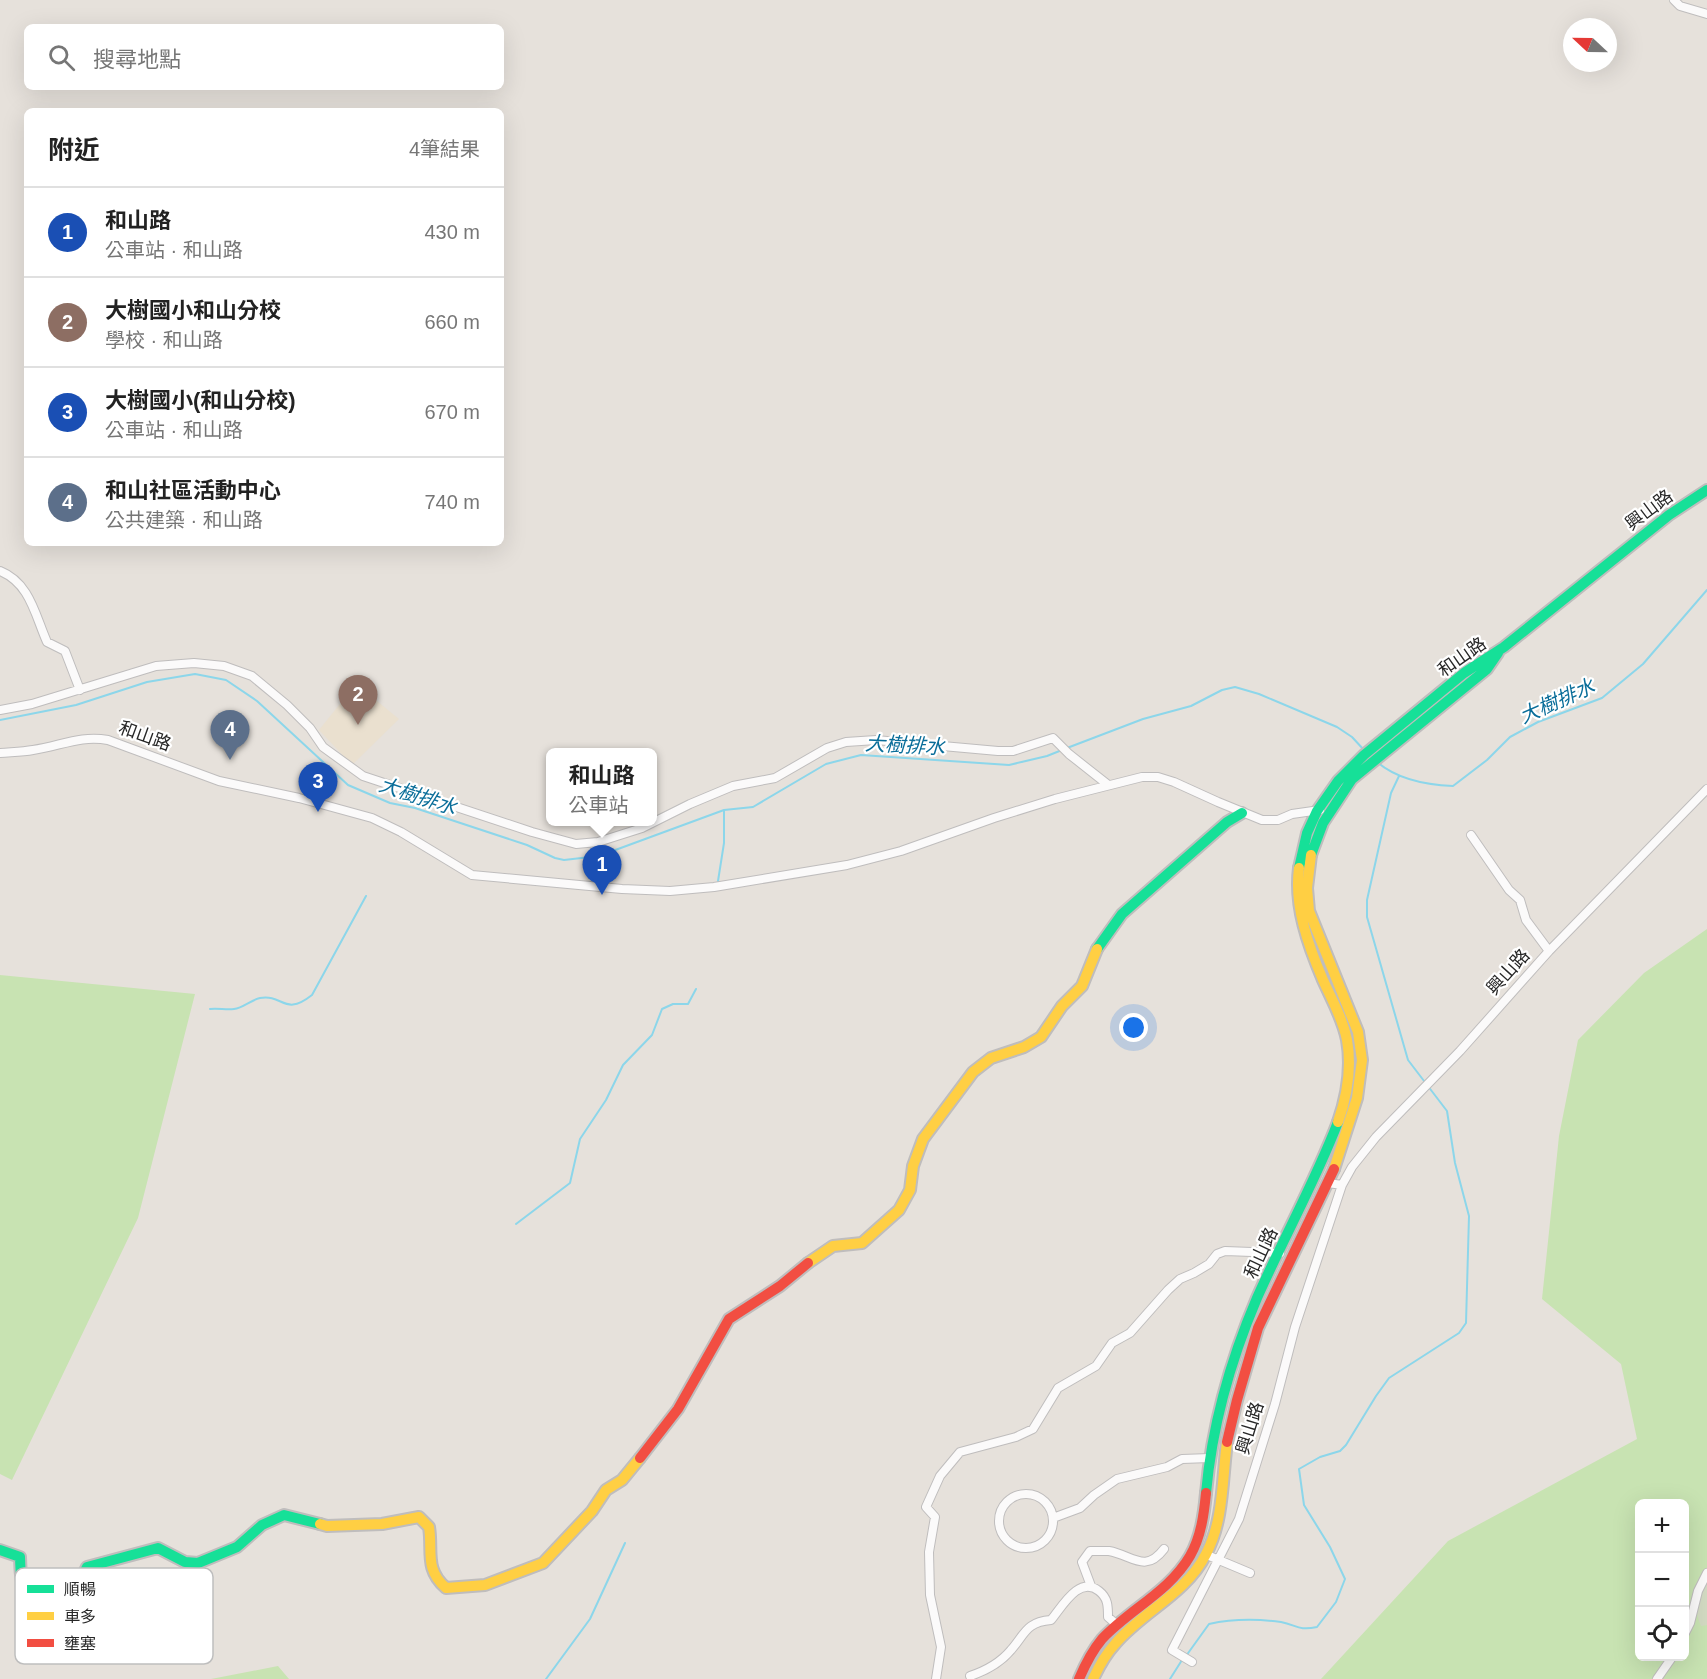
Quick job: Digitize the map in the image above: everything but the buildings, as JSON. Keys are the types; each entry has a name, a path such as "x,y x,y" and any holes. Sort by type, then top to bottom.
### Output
{"main road":[{"name":"興山路","path":"1501,650 1606,562 1687,501 1707,489"},
{"name":"和山路","path":"1079,1679 1083,1666 1095,1646 1116,1624 1169,1582 1188,1560 1202,1528 1210,1458 1228,1386 1248,1321 1341,1114 1349,1077 1348,1042 1338,1012 1310,948 1299,913 1296,879 1301,847 1323,812 1345,788 1362,763 1487,669 1501,650"},
{"name":"和山路","path":"1093,1679 1106,1651 1124,1633 1180,1590 1207,1555 1215,1533 1228,1437 1256,1333 1281,1275 1328,1183 1355,1111 1363,1070 1358,1032 1308,909 1306,881 1310,855 1323,812"},
{"path":"86,1568 158,1548 185,1562 198,1563 237,1547 262,1525 284,1515 327,1526 382,1524 419,1517 427,1523 430,1530 432,1569 439,1584 446,1588 485,1585 543,1563 557,1551 592,1511 606,1490 622,1480 678,1409 729,1319 780,1286 795,1272 832,1246 862,1243 899,1210 910,1190 913,1166 923,1138 973,1072 991,1058 1024,1047 1041,1037 1062,1006 1082,986 1095,952 1122,914 1227,822 1242,813"},
{"path":"0,1550 20,1557 20,1568"}],"street":[{"path":"1674,0 1680,6 1707,14"},
{"path":"0,571 10,574 28,594 47,642 65,651 80,690"},
{"path":"0,710 32,704 156,666 194,663 235,670 252,676 310,728 323,747 363,776 532,832 576,844 598,842 646,826"},
{"name":"和山路","path":"0,753 34,750 73,739 108,740 219,781 299,798 372,818 401,832 472,875 622,889 670,891 749,883 847,865 901,851 994,818 1107,784 1142,777 1158,777 1262,820 1278,820 1292,814 1323,812"},
{"path":"657,820 733,786 775,778 827,748 846,742 876,740 1013,751 1055,739 1069,754 1107,784"},
{"name":"興山路","path":"1192,1662 1172,1650 1239,1519 1275,1404 1295,1327 1342,1185 1352,1167 1376,1137 1460,1051 1549,951 1707,789"},
{"path":"1471,835 1509,890 1520,900 1526,920 1549,951"},
{"path":"1328,1183 1342,1185"},
{"path":"936,1679 941,1647 930,1595 929,1552 935,1517 926,1507 940,1476 960,1452 1016,1437 1033,1429 1058,1388 1096,1366 1112,1343 1130,1333 1168,1290 1180,1279 1209,1264 1216,1254 1225,1251 1280,1253"},
{"path":"1053,1518 1080,1508 1094,1495 1118,1479 1167,1467 1182,1459 1210,1458"},
{"path":"1023,1493 1034,1494 1043,1499 1050,1508 1053,1518 1052,1528 1047,1538 1039,1545 1029,1548 1018,1547 1009,1542 1002,1534 999,1524 1000,1513 1005,1503 1023,1493"},
{"path":"1116,1624 1108,1617 1107,1600 1091,1586 1082,1562 1090,1551 1109,1551 1144,1563 1156,1559 1164,1549"},
{"path":"1207,1555 1250,1573"},
{"path":"1689,1625 1698,1590 1707,1573"},
{"path":"970,1676 984,1672 1010,1652 1029,1626 1051,1620 1072,1594 1082,1587 1091,1586"},
{"path":"1657,1679 1670,1661"}],"shaded area":[{"path":"356,684 399,719 352,765 319,730"}],"green space":[{"path":"1707,929 1707,1679 1321,1679 1448,1541 1637,1439 1621,1364 1542,1299 1559,1136 1578,1040 1644,973"},
{"path":"0,975 195,994 138,1218 12,1480 0,1474"},
{"path":"1707,1581 1707,1625 1701,1626 1697,1603"},
{"path":"278,1666 289,1679 211,1679"}],"waterway":[{"name":"大樹排水","path":"1377,762 1403,777 1453,786 1487,760 1510,737 1538,722 1602,698 1643,664 1707,590"},
{"name":"大樹排水","path":"0,720 76,705 147,682 195,674 226,680 257,701 348,785 390,803 415,808 527,845 564,860 599,856 724,810 753,807 826,764 861,755 1009,765 1062,750"},
{"name":"大樹排水","path":"1067,748 1143,719 1191,706 1222,690 1235,687 1259,694 1337,727 1352,737 1364,750"},
{"path":"1186,1656 1209,1624 1254,1620 1281,1622 1301,1628 1317,1627 1336,1602 1345,1579 1330,1547 1304,1505 1299,1469 1320,1457 1340,1451 1389,1378 1459,1333 1466,1323 1469,1216 1455,1163 1447,1111 1408,1060 1367,917 1367,900 1391,793 1399,776"},
{"path":"718,881 724,843 724,810"},
{"path":"210,1009 237,1008 260,998 274,999 290,1005 312,995 366,896"},
{"path":"516,1224 570,1183 580,1139 606,1100 623,1065 652,1035 662,1009 673,1004 688,1004 696,989"},
{"path":"546,1679 590,1619 625,1543"},
{"path":"1170,1679 1182,1660"}],"traffic: fast":[{"path":"1299,868 1307,833 1317,811 1338,781 1364,755 1464,673 1504,647 1669,515 1707,490"},
{"path":"1311,855 1323,823 1352,779 1487,669 1498,653"},
{"path":"1097,949 1122,914 1227,822 1242,813"},
{"path":"1206,1493 1218,1418 1239,1345 1257,1298 1338,1122"},
{"path":"87,1568 158,1548 185,1562 198,1563 237,1547 262,1525 284,1515 320,1524"},
{"path":"0,1550 20,1557 21,1568"}],"traffic: slow":[{"path":"1311,855 1307,888 1309,911 1358,1032 1362,1060 1357,1098 1334,1169"},
{"path":"1299,868 1300,911 1312,953 1340,1017 1347,1040 1348,1082 1338,1122"},
{"path":"808,1263 833,1246 862,1243 899,1210 910,1190 913,1166 923,1139 973,1072 991,1058 1024,1047 1041,1037 1062,1006 1082,986 1097,949"},
{"path":"1093,1679 1102,1661 1115,1644 1126,1632 1176,1591 1197,1568 1206,1554 1219,1513 1227,1442"},
{"path":"320,1524 327,1526 382,1524 419,1517 429,1527 432,1567 439,1581 446,1588 485,1585 543,1563 592,1511 606,1490 622,1480 640,1458"}],"traffic: jam":[{"path":"1227,1442 1258,1328 1334,1169"},
{"path":"640,1458 678,1409 729,1319 780,1286 808,1263"},
{"path":"1079,1679 1102,1639 1171,1580 1190,1556 1199,1533 1206,1493"}],"place":[{"name":"大樹國小和山分校","path":"358,725"},
{"name":"和山社區活動中心","path":"230,760"},
{"name":"大樹國小(和山分校)","path":"318,812"},
{"name":"和山路","path":"602,895"}]}
